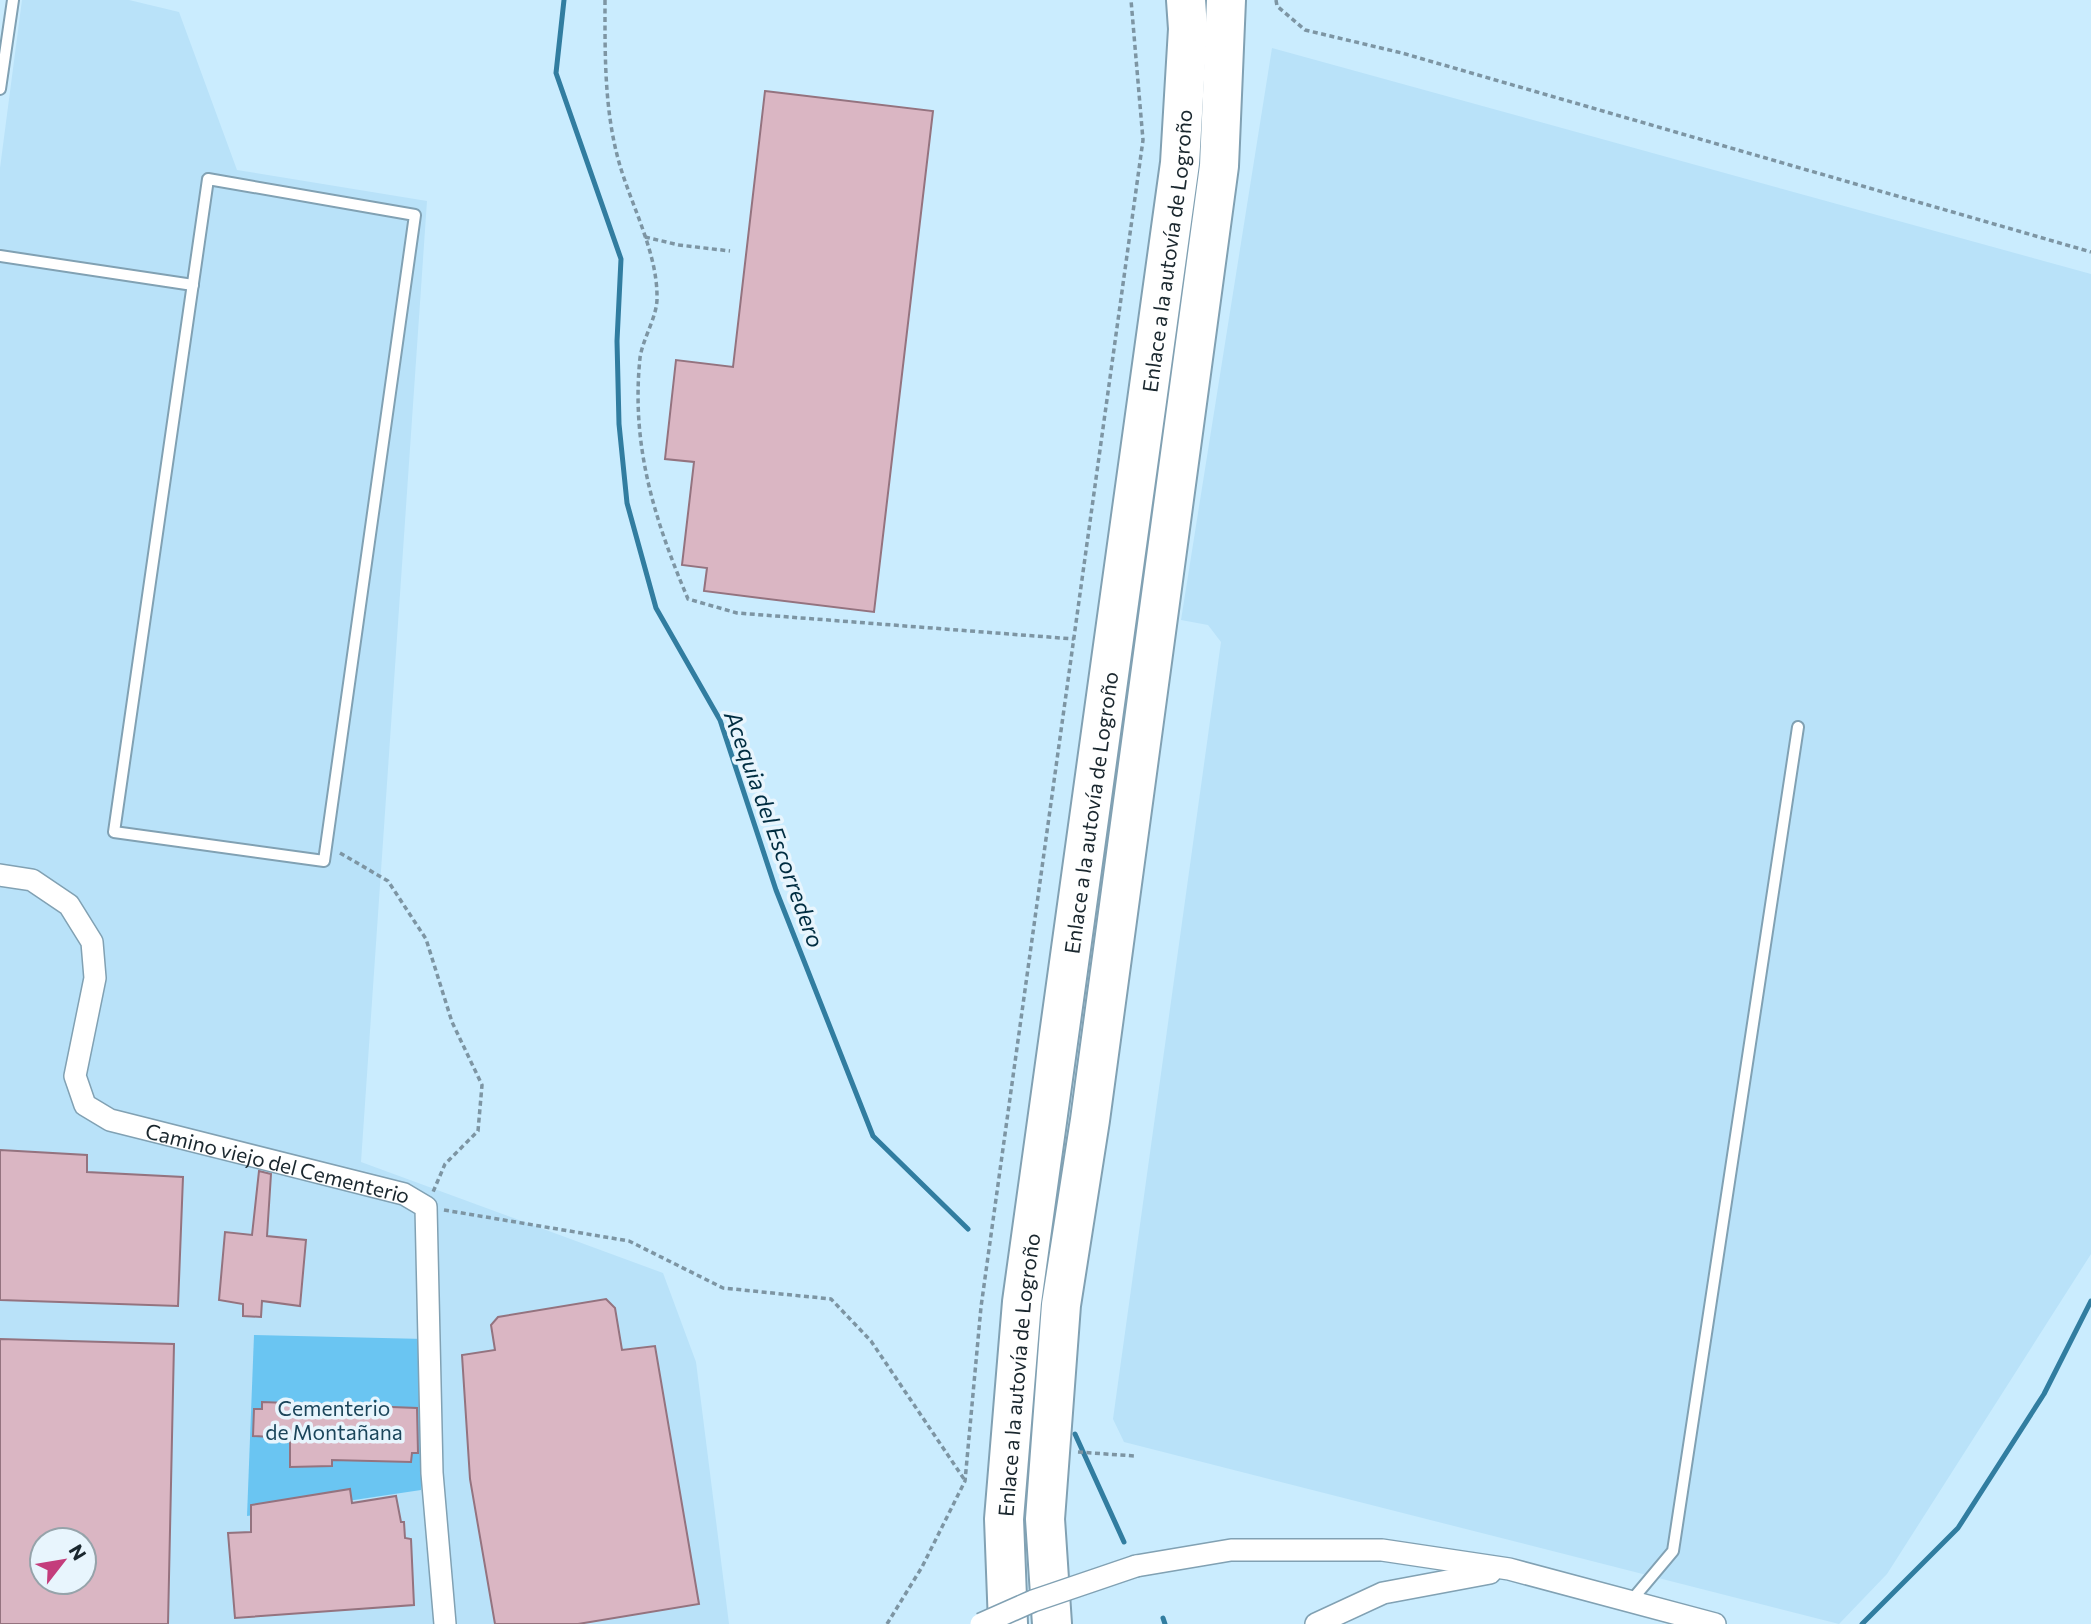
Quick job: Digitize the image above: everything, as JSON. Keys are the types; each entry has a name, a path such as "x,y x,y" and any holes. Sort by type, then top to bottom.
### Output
{"highway":[{"name":"Enlace a la autovía de Logroño","path":"1052,1624 1045,1519 1062,1305 1055,1208 1180,163 1188,29 1186,0"},
{"name":"Enlace a la autovía de Logroño","path":"1008,1624 1004,1520 1022,1302 1055,1208 1219,166 1226,0"}],"street":[{"name":"Camino viejo del Cementerio","path":"0,875 32,880 69,905 92,942 95,978 75,1076 85,1105 110,1120 404,1194 426,1207 432,1473 445,1624"},
{"path":"981,1624 1033,1601 1136,1566 1231,1550 1382,1550 1509,1569 1715,1624"},
{"path":"1316,1624 1384,1593 1509,1569"}],"lane":[{"path":"0,89 13,0"},
{"path":"208,179 415,215 326,845 324,860 114,832 208,179"},
{"path":"0,256 193,285"},
{"path":"1631,1601 1673,1551 1798,727"}],"path":[{"path":"605,0 605,82 620,166 645,237 657,298 640,354 636,420 652,500 668,553 688,599 737,613 1074,639"},
{"path":"887,1624 922,1567 965,1481 981,1307 1143,140 1131,0"},
{"path":"1276,0 1276,6 1305,30 1402,53 2091,252"},
{"path":"645,237 679,245 730,251"},
{"path":"326,845 388,881 396,892 426,939 452,1022 482,1085 478,1131 445,1164 426,1207 629,1241 723,1288 831,1299 871,1341 917,1404 965,1481"},
{"path":"1074,1451 1135,1456"}],"shaded area":[{"path":"22,0 129,0 179,12 237,170 427,201 361,1162 663,1273 696,1362 729,1624 0,1624 0,168"},
{"path":"1272,48 2091,274 2091,1254 1887,1574 1839,1624 1124,1442 1113,1419 1221,642 1208,625 1181,620"}],"green space":[{"name":"Cementerio de Montañana","path":"254,1335 425,1339 421,1490 247,1516"}],"building":[{"path":"765,91 933,111 874,612 704,591 707,568 682,565 694,462 665,459 676,360 733,367"},
{"path":"0,1150 87,1155 87,1172 183,1177 178,1306 0,1300"},
{"path":"259,1171 271,1174 267,1236 306,1240 300,1306 262,1301 261,1317 243,1316 243,1304 219,1300 225,1232 252,1235"},
{"path":"606,1299 615,1308 622,1350 655,1346 699,1604 578,1624 495,1624 470,1479 462,1355 495,1350 491,1325 498,1317"},
{"path":"0,1339 174,1344 168,1624 0,1624"},
{"path":"262,1402 417,1408 418,1453 412,1453 411,1462 332,1460 332,1466 290,1467 290,1438 253,1436 254,1409 262,1409"},
{"path":"350,1489 352,1503 396,1496 401,1522 404,1522 405,1538 411,1539 414,1605 235,1618 228,1533 251,1532 251,1505"}],"waterway":[{"name":"Acequia del Escorredero","path":"564,0 556,73 621,259 617,341 619,424 627,503 656,608 720,720 776,890 873,1136 968,1229"},
{"path":"1862,1624 1958,1528 2044,1394 2091,1301"},
{"name":"Acequia del Escorredero","path":"1075,1434 1124,1542"},
{"name":"Acequia del Escorredero","path":"1163,1618 1165,1624"}]}
